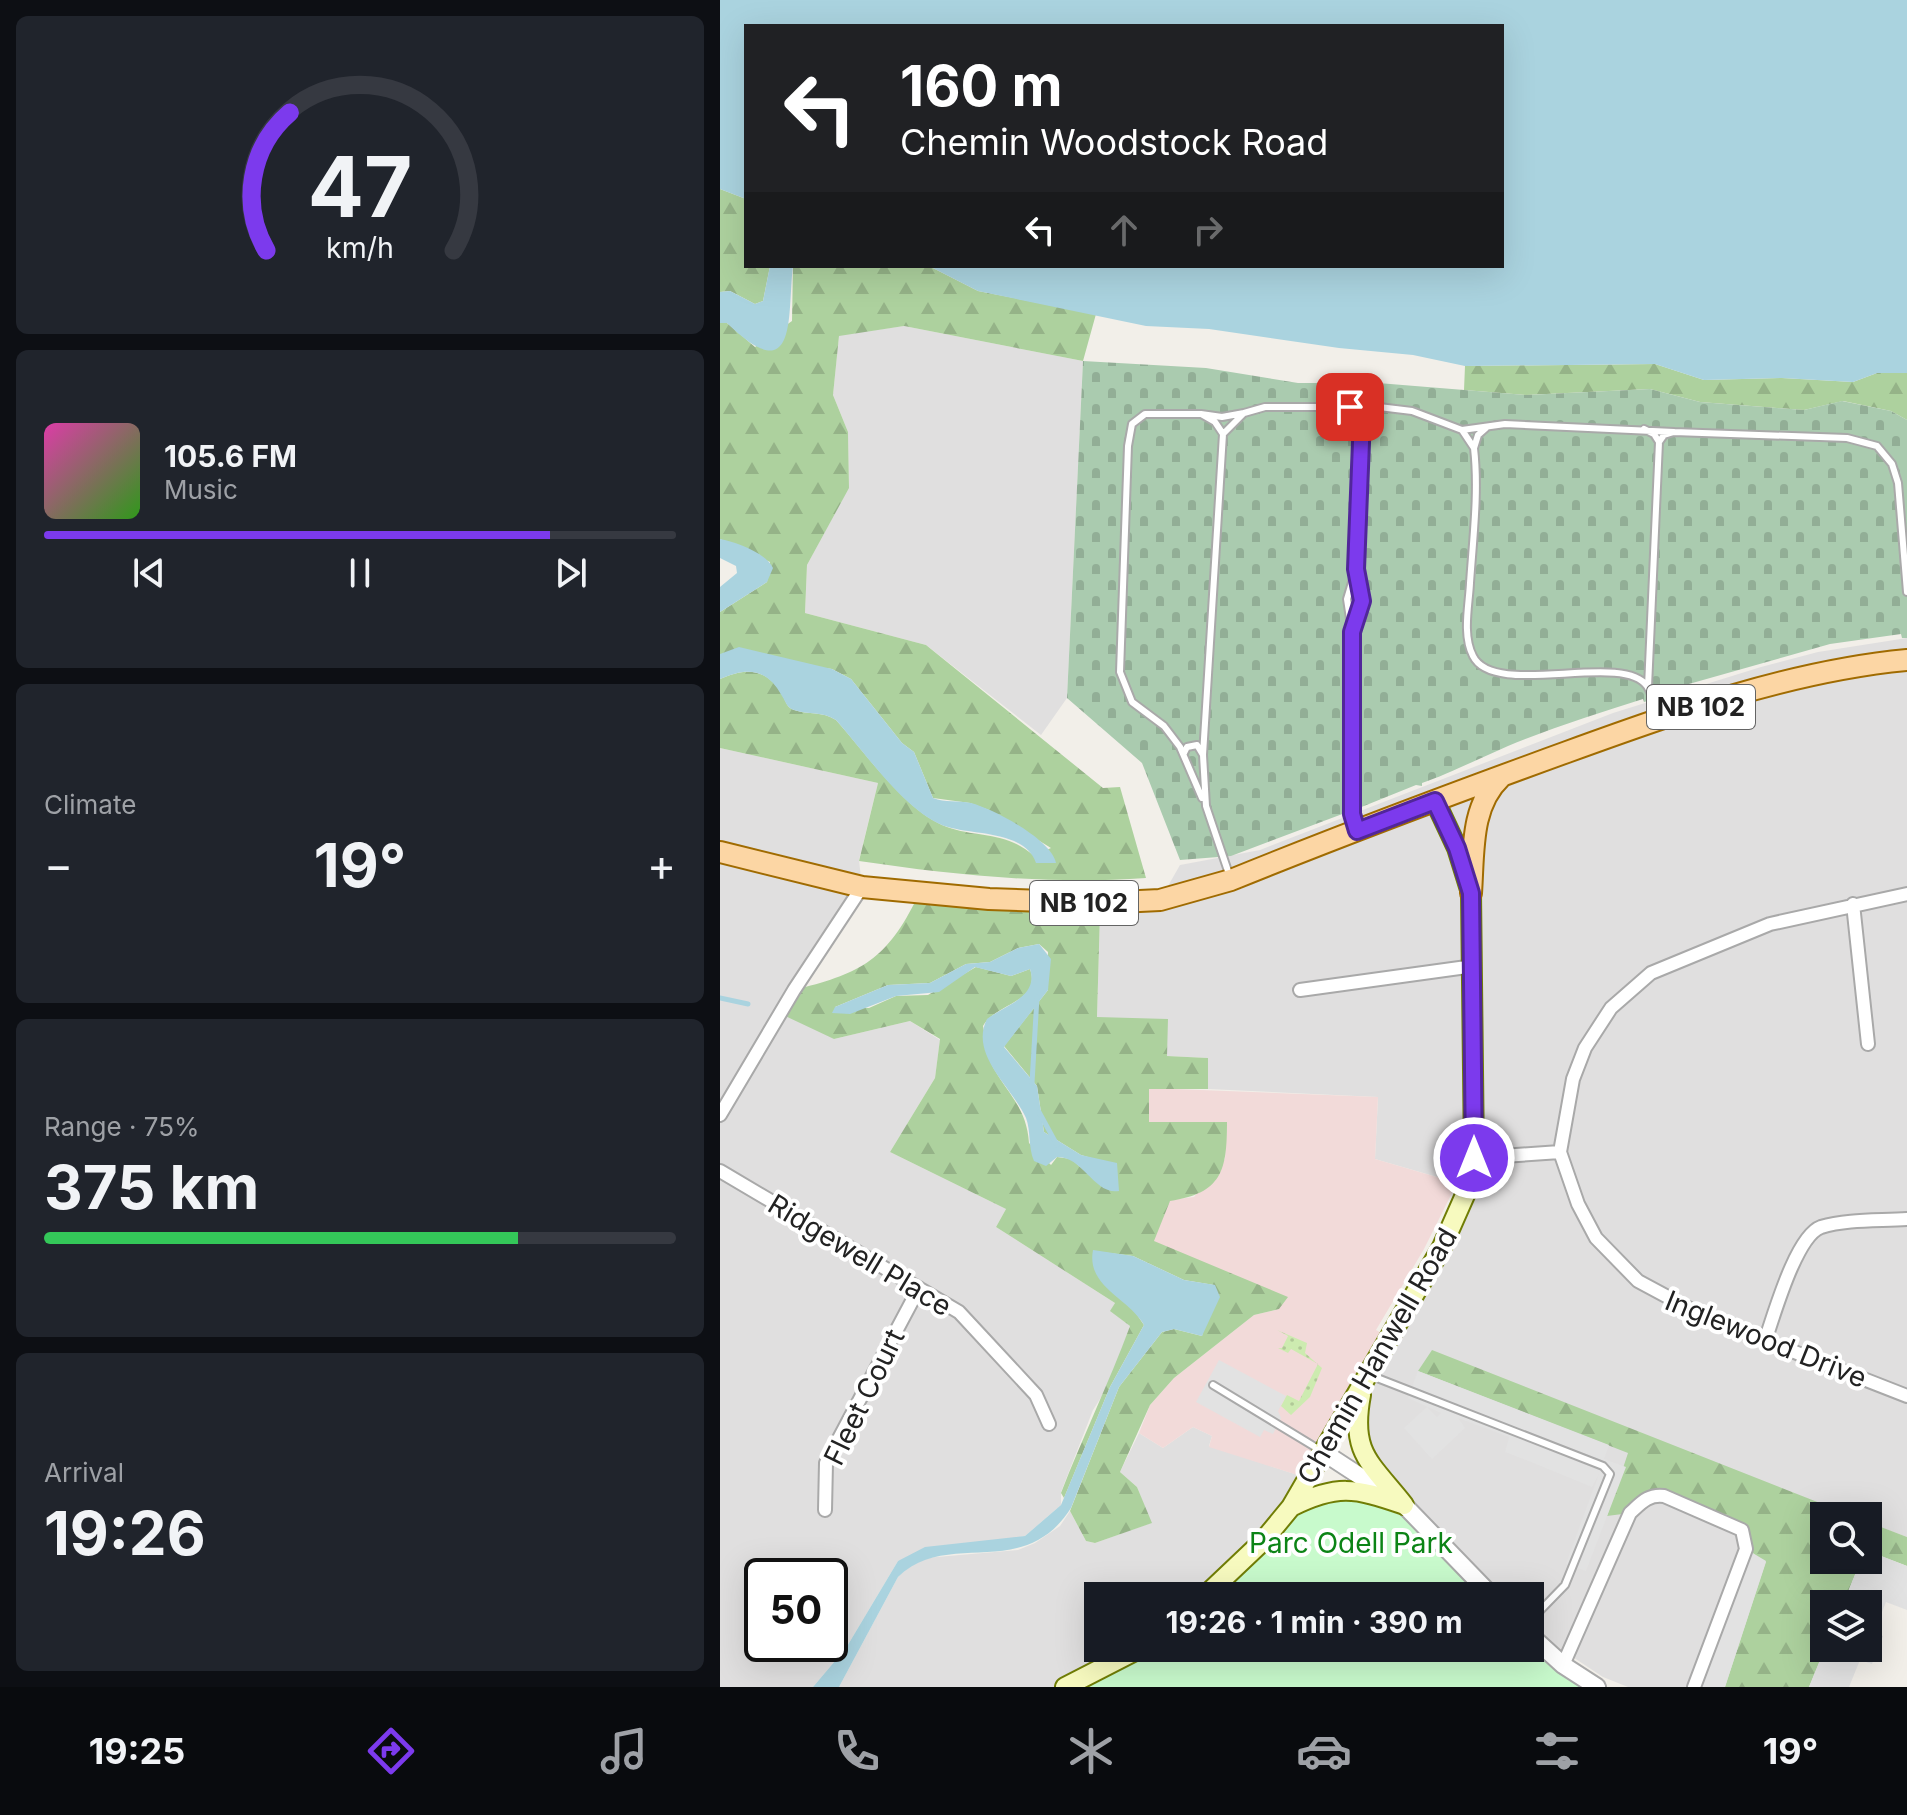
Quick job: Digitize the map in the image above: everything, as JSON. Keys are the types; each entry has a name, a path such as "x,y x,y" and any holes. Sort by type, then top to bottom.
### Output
{"main road":[{"name":"NB 102","path":"720,852 862,887 962,897 1099,903 1160,900 1231,880 1658,720 1799,678 1855,665 1907,660"},
{"path":"1471,893 1479,807 1487,790 1502,776"},
{"name":"Chemin Hanwell Road","path":"1220,1582 1263,1541 1291,1507 1442,1247 1469,1186 1474,1158 1471,893 1457,848 1435,801"},
{"path":"1366,1379 1356,1420 1358,1444 1404,1505"},
{"path":"1291,1507 1320,1493 1343,1489 1404,1505"},
{"path":"1065,1687 1114,1662"}],"street":[{"path":"720,1115 794,990 862,887"},
{"path":"1474,1158 1560,1152 1579,1063 1601,1020 1621,997 1651,973 1687,955 1770,924 1907,894"},
{"path":"1853,904 1868,1044"},
{"path":"1300,990 1474,966"},
{"name":"Inglewood Drive","path":"1560,1152 1578,1204 1596,1238 1621,1267 1656,1294 1765,1341 1907,1396"},
{"name":"Ridgewell Place","path":"720,1171 959,1312 1036,1395 1049,1424"},
{"path":"1765,1341 1801,1245 1812,1232 1831,1225 1907,1219"},
{"name":"Fleet Court","path":"825,1510 826,1463 919,1288"},
{"path":"1323,1452 1404,1505 1478,1582"},
{"path":"1563,1665 1630,1513 1644,1499 1653,1495 1664,1496 1729,1522 1742,1530 1746,1540 1746,1549 1694,1687"},
{"path":"1544,1648 1563,1665 1597,1687"}],"lane":[{"path":"1231,880 1206,806 1184,757 1164,726 1132,702 1120,672 1128,446 1132,424 1145,414 1222,417 1265,407 1379,407 1412,411 1462,430 1505,424 1847,438 1877,446 1892,464 1898,483 1907,592"},
{"path":"1350,407 1362,417"},
{"path":"1352,632 1362,601 1356,569 1362,417 1367,411 1379,407"},
{"path":"1223,434 1244,413"},
{"path":"1201,414 1215,422 1223,434 1203,755 1206,806"},
{"path":"1487,427 1478,435 1474,448 1467,618 1471,653 1478,664 1500,675 1584,673 1635,678 1649,672"},
{"path":"1644,429 1654,434 1659,442"},
{"path":"1462,430 1474,448"},
{"path":"1658,720 1648,687 1659,442 1664,435 1674,432"},
{"path":"1356,569 1347,599 1352,632 1349,792 1357,831"},
{"path":"1635,678 1648,687"},
{"path":"1184,757 1184,751 1191,745 1197,745 1203,755"},
{"path":"1366,1379 1603,1466 1610,1474 1565,1585 1544,1607"},
{"path":"1213,1385 1323,1452"}],"shaded area":[{"path":"904,326 1083,361 1067,698 1041,735 926,645 805,613 807,565 849,487 848,432 833,395 839,335"},
{"path":"1907,638 1907,1537 1882,1528 1882,1502 1810,1502 1810,1574 1855,1574 1849,1590 1810,1590 1810,1662 1819,1662 1809,1687 1628,1687 1603,1677 1544,1637 1544,1582 1485,1582 1364,1455 1364,1382 1468,1186 1375,1159 1378,1097 1208,1089 1208,1058 1167,1056 1097,1018 1100,913 1160,900 1180,865 1260,850 1613,713 1818,652"},
{"path":"720,748 878,783 859,860 862,887 794,990 834,1039 910,1021 940,1040 935,1078 890,1152 1006,1209 996,1227 1115,1303 1111,1311 1130,1326 1109,1385 1093,1410 1061,1492 1061,1505 1025,1536 898,1561 848,1645 848,1558 744,1558 744,1662 834,1662 813,1687 720,1687"},
{"path":"1149,1088 1378,1097 1375,1159 1457,1183 1424,1249 1376,1330 1389,1337 1307,1478 1209,1447 1212,1436 1193,1427 1163,1448 1139,1433 1150,1405 1174,1378 1254,1315 1279,1309 1153,1241 1170,1200 1194,1197 1225,1159 1227,1122 1148,1122"},
{"path":"1219,1360 1286,1396 1278,1411 1281,1418 1273,1434 1264,1430 1260,1437 1196,1402"},
{"path":"1418,1371 1609,1445 1604,1459 1626,1467 1586,1571 1566,1564 1599,1474 1592,1487 1505,1452 1509,1437 1458,1418 1465,1428 1432,1459 1404,1428 1427,1407 1437,1417 1441,1413 1408,1398"},
{"path":"1193,1427 1212,1436 1209,1446 1307,1478 1217,1582 1084,1582 1084,1662 1114,1662 1065,1687 839,1687 898,1577 910,1566 925,1558 1018,1550 1060,1526 1070,1511 1086,1541 1095,1543 1151,1523 1137,1487 1120,1472 1139,1433 1163,1448"},
{"path":"1746,1549 1766,1561 1725,1687 1694,1687"},
{"path":"1882,1556 1907,1566 1907,1610 1886,1602 1882,1612 1882,1590 1849,1590 1855,1574 1882,1574"},
{"path":"1819,1662 1859,1662 1849,1687 1809,1687"}],"green space":[{"path":"720,189 744,198 744,268 770,268 763,301 755,304 730,291 720,292"},
{"path":"793,268 933,268 978,291 1096,314 1083,361 904,326 839,336 833,395 848,432 849,488 807,565 805,613 926,645 1103,788 1120,787 1146,878 1074,880 1002,877 859,861 878,783 720,748 720,679 756,672 777,687 792,709 826,715 836,720 902,795 932,819 947,827 1013,842 1034,856 1051,848 989,810 970,803 933,798 914,752 902,743 851,679 832,669 720,654 720,612 767,582 770,562 720,539 720,323 727,323 755,347 792,321"},
{"path":"1083,361 1206,368 1298,383 1378,383 1526,395 1650,389 1700,402 1804,410 1842,401 1891,411 1907,420 1907,638 1902,638 1901,634 1830,644 1657,693 1658,698 1644,702 1643,699 1525,739 1422,783 1422,786 1416,785 1359,808 1358,812 1345,813 1231,856 1180,860 1142,763 1067,698"},
{"path":"1655,364 1704,380 1782,378 1853,382 1877,373 1907,373 1907,420 1891,411 1843,401 1804,410 1700,402 1650,389 1526,395 1464,390 1465,366"},
{"path":"915,902 1100,913 1097,1017 1168,1019 1167,1056 1208,1058 1208,1089 1149,1089 1149,1122 1227,1122 1225,1154 1218,1177 1201,1192 1170,1201 1154,1241 1288,1297 1279,1309 1254,1315 1174,1378 1150,1405 1120,1472 1137,1487 1152,1523 1095,1543 1086,1541 1070,1511 1119,1387 1162,1332 1174,1329 1202,1336 1214,1285 1184,1280 1133,1256 1093,1251 1144,1325 1110,1387 1064,1498 1061,1493 1130,1326 1110,1311 1115,1303 996,1227 1006,1209 890,1152 935,1078 940,1039 910,1021 834,1039 781,1014 794,990 835,978 866,963 880,952","holes":["1039,944 1048,952 1048,990 1004,1046 1037,1086 1044,1132 1081,1155 1112,1164 1104,1188 1071,1159 1057,1157 1051,1165 1029,1143 1021,1112 990,1059 983,1026 989,1018 1029,989 1032,980 1030,969 1011,976 976,967 928,995 896,996 869,1008 835,1007 888,985 930,983 966,964 990,962 1018,948"]},
{"path":"1277,1330 1307,1343 1305,1353 1317,1363 1291,1349 1288,1353 1278,1348 1282,1348 1288,1336"},
{"path":"1432,1350 1817,1502 1810,1502 1810,1574 1855,1574 1849,1590 1810,1590 1810,1662 1819,1662 1809,1687 1725,1687 1766,1562 1746,1549 1742,1530 1664,1496 1630,1513 1607,1516 1628,1453 1418,1371"},
{"path":"1318,1364 1322,1368 1310,1397 1291,1415 1281,1406 1287,1395 1299,1401"},
{"name":"Parc Odell Park","path":"1320,1493 1404,1505 1478,1582 1221,1582"},
{"path":"1882,1527 1907,1537 1907,1566 1882,1556"},
{"path":"1544,1646 1597,1687 1065,1687 1114,1662 1544,1662"}],"water":[{"path":"720,0 1907,0 1907,373 1877,373 1853,382 1782,378 1704,380 1655,364 1465,366 1413,355 1339,348 1209,329 1146,326 978,291 933,268 1504,268 1504,24 744,24 744,198 720,189"},
{"path":"770,268 793,268 788,323 785,338 778,348 767,350 750,343 727,323 720,323 720,292 730,291 755,304 763,301"},
{"path":"720,539 757,553 773,568 767,582 720,612 720,587 737,573 736,566 720,558"},
{"path":"739,647 832,669 851,679 902,743 914,752 933,798 971,803 1007,819 1033,835 1052,854 1056,863 1036,863 1022,845 1011,840 933,821 902,796 836,720 826,715 792,709 763,675 748,672 720,679 720,654"},
{"path":"1039,944 1051,959 1048,990 1004,1047 1037,1086 1044,1132 1081,1155 1117,1163 1119,1191 1102,1187 1066,1158 1057,1157 1046,1166 1034,1161 1026,1118 988,1058 983,1032 987,1019 1025,993 1030,987 1030,969 1011,976 975,967 939,992 896,996 850,1014 832,1013 835,1007 888,985 930,983 966,964 990,962 1018,948"},
{"path":"1093,1250 1133,1256 1184,1280 1215,1285 1220,1297 1202,1336 1174,1329 1162,1332 1119,1387 1071,1508 1052,1530 1031,1544 1009,1550 940,1556 918,1563 898,1577 839,1687 813,1687 834,1662 848,1662 848,1645 898,1561 925,1547 1025,1536 1061,1505 1110,1387 1144,1325 1102,1283 1093,1263"}],"waterway":[{"path":"1032,1083 1037,997"},
{"path":"720,998 748,1004"},
{"path":"1039,1112 1057,1145"}],"route":[{"path":"1350,407 1362,417 1356,569 1362,601 1352,632 1349,792 1352,814 1357,831 1435,801 1457,848 1471,893 1474,1158"}]}
